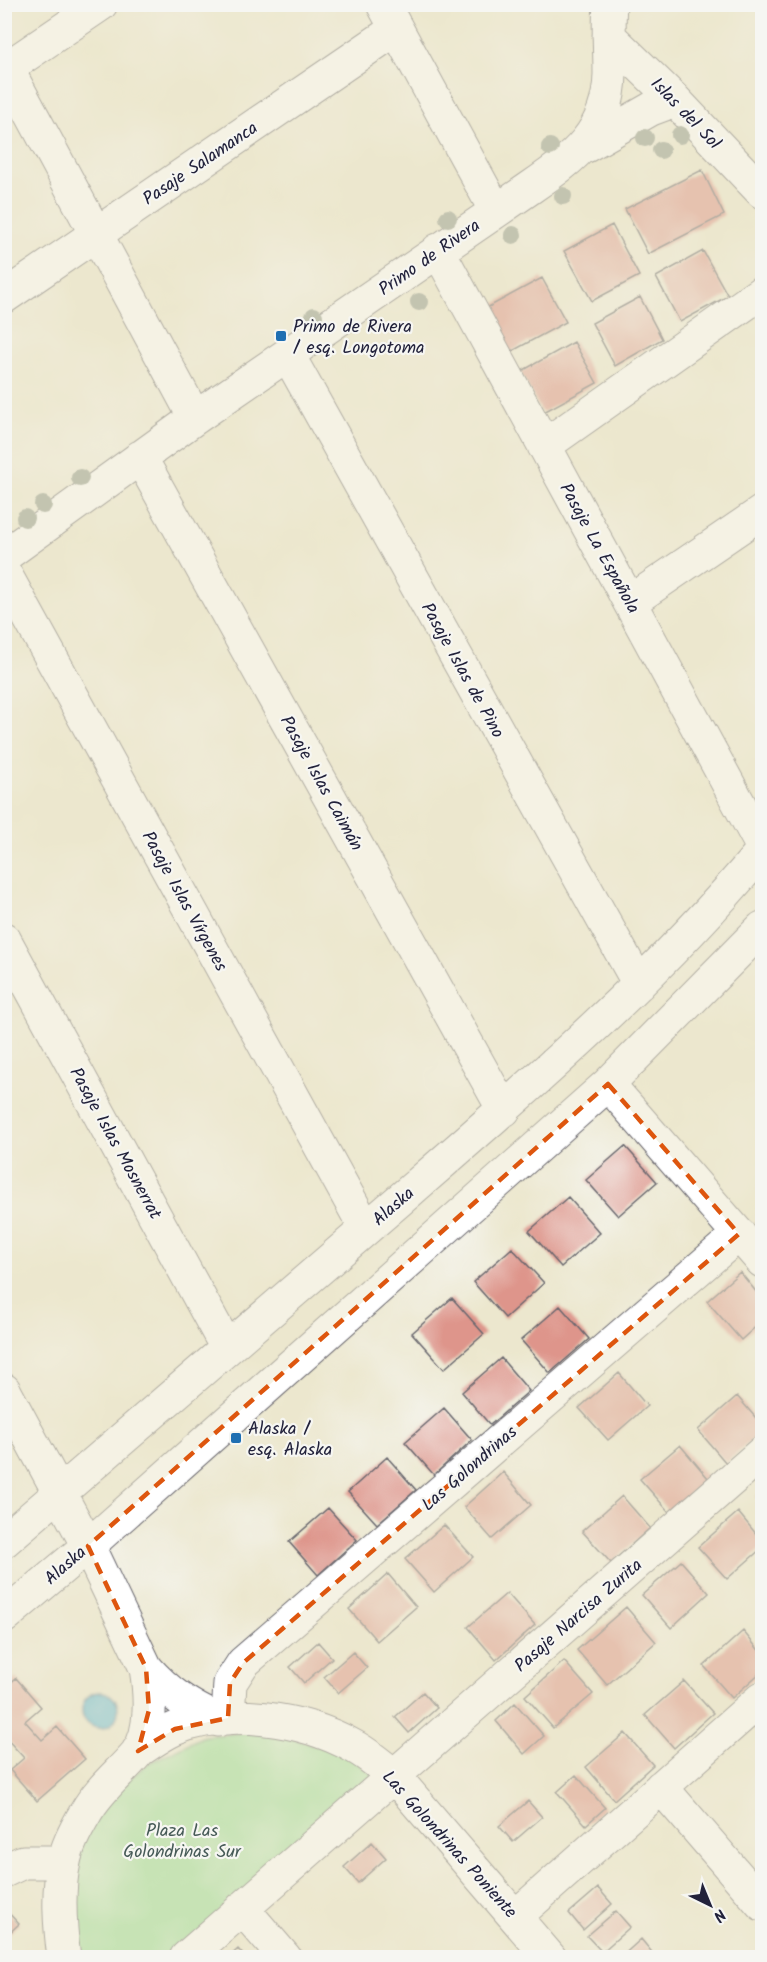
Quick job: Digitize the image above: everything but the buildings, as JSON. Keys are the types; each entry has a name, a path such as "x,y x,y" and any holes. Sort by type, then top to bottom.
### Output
{"street":[{"path":"101,4 5,67 195,418"},
{"path":"390,17 496,211"},
{"name":"Pasaje Salamanca","path":"4,297 96,234 390,17"},
{"name":"Primo de Rivera","path":"4,556 195,418 549,175 582,149 596,130 608,97 609,20"},
{"name":"Islas del Sol","path":"609,20 675,100 762,192"},
{"path":"582,149 651,109 675,100"},
{"name":"Pasaje La Española","path":"438,250 762,846"},
{"path":"544,446 762,292"},
{"name":"Pasaje Islas de Pino","path":"288,355 639,984"},
{"name":"Pasaje Islas Caimán","path":"140,458 504,1110"},
{"path":"630,603 762,512"},
{"name":"Pasaje Islas Vírgenes","path":"4,572 366,1229"},
{"name":"Alaska","path":"4,1541 504,1110 639,984 729,892 762,852"},
{"name":"Pasaje Islas Mosnerrat","path":"4,939 228,1348"},
{"name":"Alaska","path":"4,1617 608,1084 758,943"},
{"path":"608,1084 762,1261"},
{"name":"Las Golondrinas","path":"223,1719 230,1683 243,1663 739,1234"},
{"path":"4,1390 61,1492 146,1668 149,1710 146,1731 138,1751"},
{"name":"Pasaje Narcisa Zurita","path":"186,1958 762,1454"},
{"name":"Las Golondrinas Poniente","path":"146,1668 161,1685 197,1711 223,1719 273,1719 302,1725 352,1746 374,1760 394,1776 550,1958"},
{"path":"515,1917 762,1698"},
{"path":"64,1958 59,1921 64,1862 87,1810 110,1779 138,1751 156,1738 196,1722 223,1719"},
{"path":"661,1787 762,1904"},
{"path":"4,1871 23,1862 64,1862"},
{"path":"242,1908 285,1958"}],"highlighted area":[{"path":"608,1084 739,1234 243,1663 230,1683 228,1718 175,1729 138,1751 149,1710 146,1668 88,1546"}],"green space":[{"name":"Plaza Las Golondrinas Sur","path":"265,1731 345,1753 376,1777 171,1957 82,1957 74,1925 74,1886 81,1844 110,1795 147,1764 204,1736"}],"water":[{"path":"100,1692 112,1698 118,1710 112,1722 100,1728 88,1722 82,1710 88,1698"}],"place":[{"name":"Primo de Rivera / esq. Longotoma","path":"281,336"},
{"name":"Alaska / esq. Alaska","path":"236,1438"}]}
